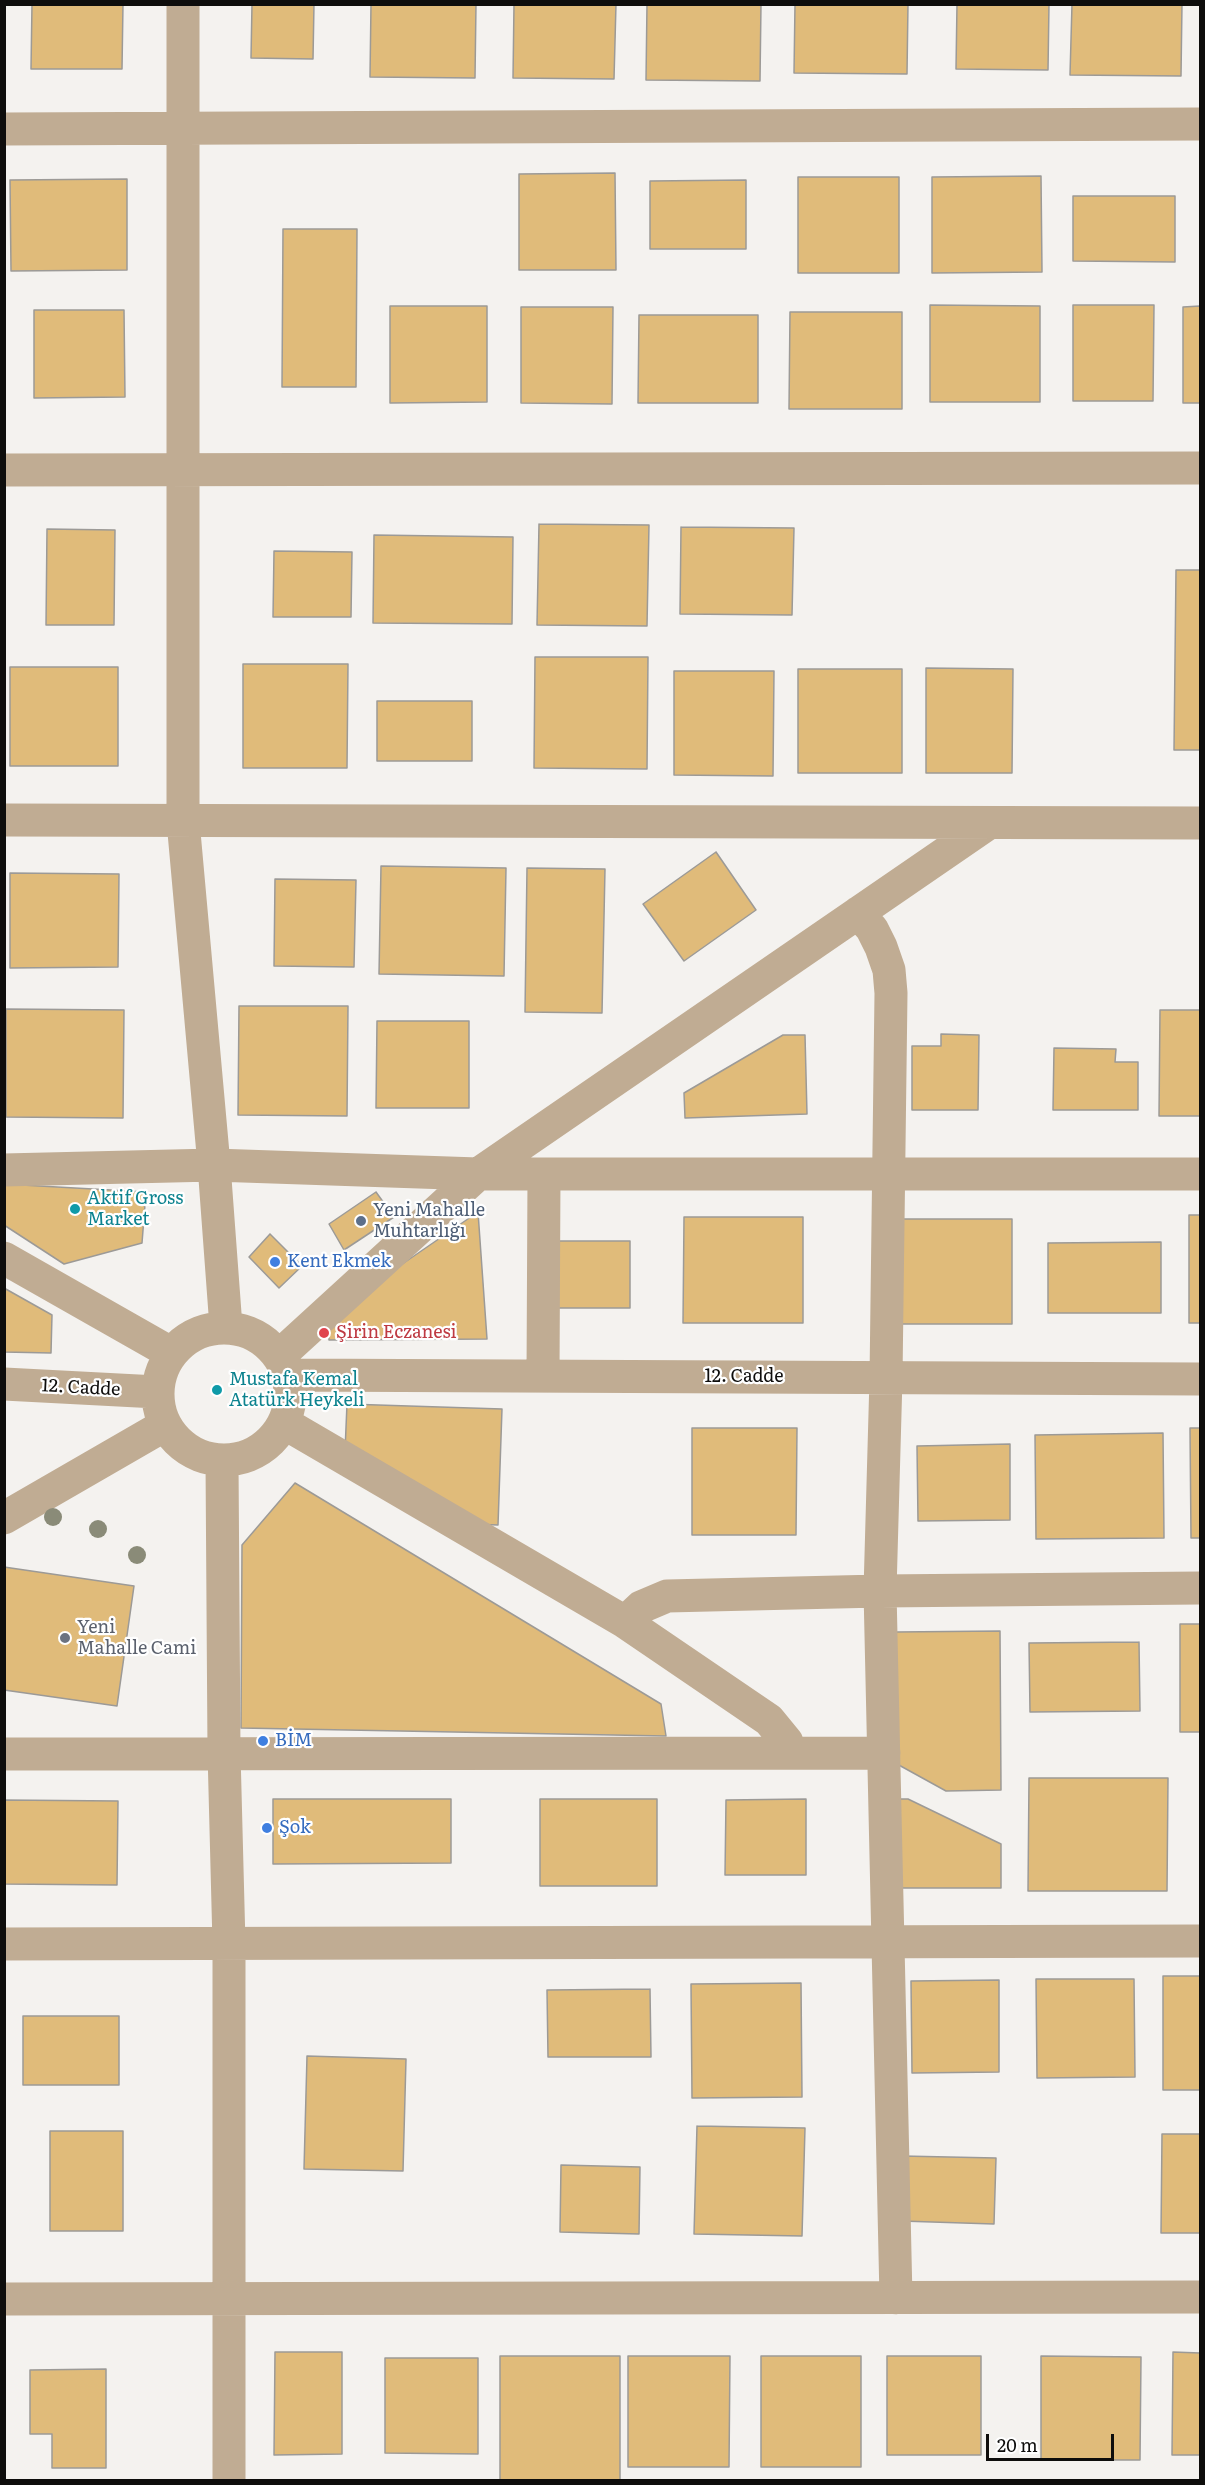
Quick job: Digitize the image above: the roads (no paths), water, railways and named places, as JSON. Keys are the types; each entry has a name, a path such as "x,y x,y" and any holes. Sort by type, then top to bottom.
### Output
{"street":[{"path":"183,4 183,820 226,1327"},
{"path":"4,129 1200,124"},
{"path":"4,470 1200,468"},
{"path":"4,820 1200,824"},
{"path":"284,1365 478,1174 989,823"},
{"path":"858,913 872,929 881,947 889,970 891,993 890,1173 880,1591 896,2298"},
{"path":"4,1170 214,1165 478,1174 1200,1174"},
{"path":"543,1376 544,1174"},
{"path":"4,1258 171,1353"},
{"path":"226,1327 247,1330 265,1341 284,1365 291,1391 284,1423 273,1439 259,1451 241,1459 222,1461 200,1456 180,1444 165,1425 159,1409 157,1392 161,1371 171,1353 187,1338 206,1329 226,1327"},
{"name":"12. Cadde","path":"284,1365 543,1376 1200,1379"},
{"name":"12. Cadde","path":"4,1384 157,1392"},
{"path":"284,1423 625,1622 769,1720 783,1737 790,1753"},
{"path":"4,1518 165,1425"},
{"path":"222,1461 224,1752 229,1944 229,2481"},
{"path":"625,1622 641,1607 667,1596 880,1591 1200,1588"},
{"path":"4,1754 884,1753"},
{"path":"4,1944 1200,1941"},
{"path":"4,2299 1200,2297"}],"place":[{"name":"Aktif Gross Market","path":"75,1209"},
{"name":"Yeni Mahalle Muhtarlığı","path":"361,1221"},
{"name":"Kent Ekmek","path":"275,1262"},
{"name":"Şirin Eczanesi","path":"324,1333"},
{"name":"Mustafa Kemal Atatürk Heykeli","path":"217,1390"},
{"name":"Yeni Mahalle Cami","path":"65,1638"},
{"name":"BİM","path":"263,1741"},
{"name":"Şok","path":"267,1828"}]}
